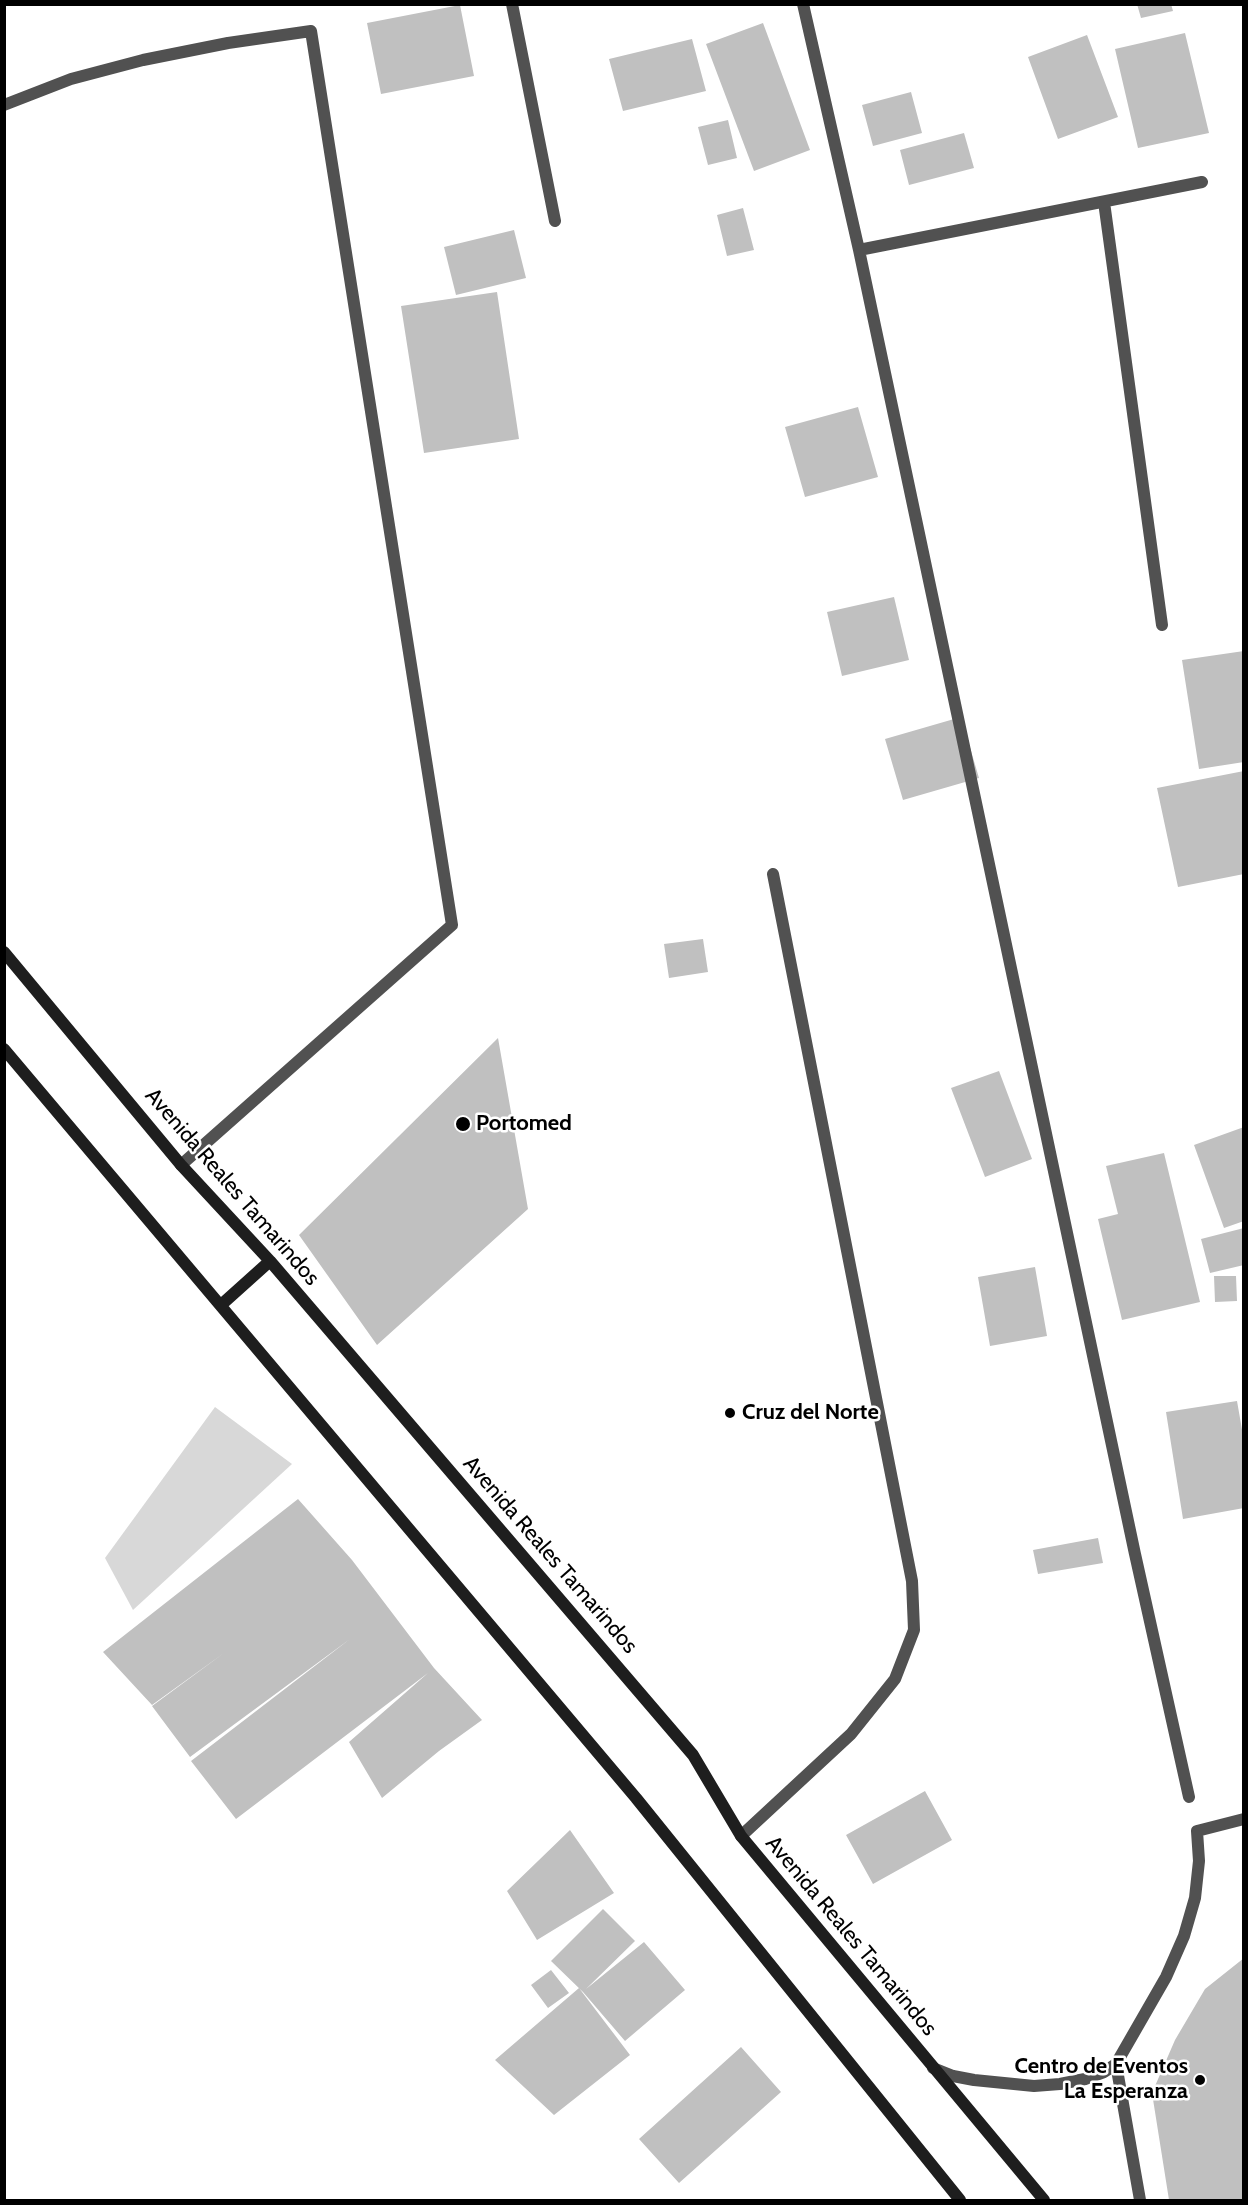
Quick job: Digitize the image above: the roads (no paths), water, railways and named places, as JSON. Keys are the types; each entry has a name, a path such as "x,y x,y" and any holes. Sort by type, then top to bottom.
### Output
{"main road":[{"name":"Avenida Reales Tamarindos","path":"4,952 181,1165 270,1261 693,1755 741,1836 1044,2200"},
{"path":"4,1049 636,1798 960,2200"},
{"path":"221,1305 270,1261"}],"street":[{"path":"512,4 555,221"},
{"path":"803,4 859,249 1135,1554 1189,1797"},
{"path":"4,105 71,79 143,60 228,43 311,31 452,924 181,1165"},
{"path":"859,249 1202,182"},
{"path":"1104,202 1162,625"},
{"path":"741,1836 851,1734 895,1679 914,1630 912,1581 773,874"},
{"path":"933,2068 953,2076 974,2080 1034,2086 1085,2079 1104,2072 1116,2064 1166,1977 1184,1936 1196,1888 1199,1861 1197,1831 1244,1819"},
{"path":"1116,2064 1140,2200"}],"place":[{"name":"Portomed","path":"463,1124"},
{"name":"Cruz del Norte","path":"730,1413"},
{"name":"Centro de Eventos La Esperanza","path":"1200,2080"}]}
